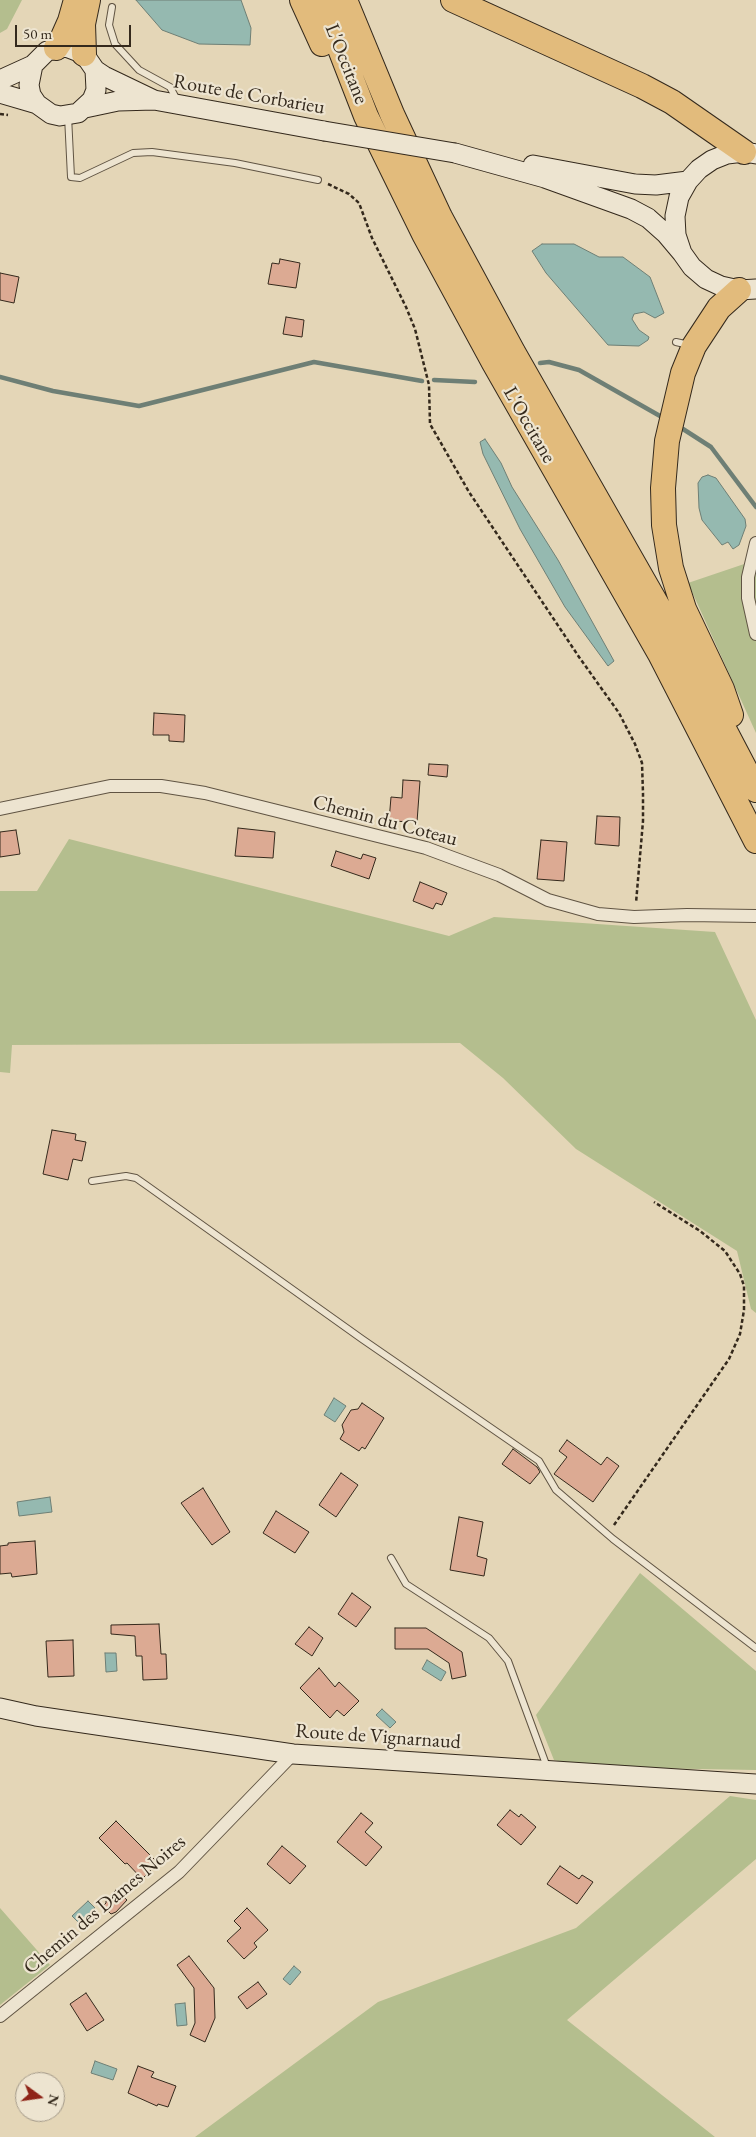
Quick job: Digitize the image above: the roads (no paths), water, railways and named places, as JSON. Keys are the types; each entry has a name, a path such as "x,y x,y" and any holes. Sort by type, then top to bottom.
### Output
{"highway":[{"path":"56,48 70,21 76,0"},
{"path":"88,0 83,24 89,62"},
{"path":"302,0 338,81 424,234"},
{"name":"L'Occitane","path":"321,0 366,116 424,234 494,363 660,654 756,841"},
{"name":"L'Occitane","path":"344,0 392,114 440,217 512,352 680,644 756,790"},
{"path":"453,0 642,86 672,102 752,152"},
{"path":"747,290 719,308 685,344 683,373 668,441 663,488 664,526 671,568 684,609 722,689 756,782"}],"main road":[{"path":"0,93 37,104 51,114 77,112 92,100 97,80 89,62 75,49 56,48 39,57 33,65 29,85 31,95 37,104"},
{"name":"Route de Corbarieu","path":"89,62 154,100"},
{"path":"0,80 33,65"},
{"name":"Route de Corbarieu","path":"77,112 118,101 154,100 324,131 548,167 635,184 656,185 688,181"},
{"path":"682,253 676,235 675,216 679,198 688,181 699,169 712,160 727,154 752,152"},
{"name":"Route de Corbarieu","path":"455,153 545,178 631,209 648,218 666,234 692,267 706,279 721,286 747,290"},
{"name":"Route de Vignarnaud","path":"0,1708 36,1716 293,1754 756,1784"}],"street":[{"path":"756,543 748,577 748,598 756,634"},
{"name":"Chemin du Coteau","path":"0,810 110,786 161,786 205,793 426,848 499,875 548,900 598,914 634,917 687,915 756,916"},
{"name":"Chemin des Dames Noires","path":"0,2016 179,1872 293,1754"}],"lane":[{"path":"112,7 109,25 114,44 139,70 170,87 181,105"},
{"path":"77,112 71,177 80,178 133,153 152,152 235,163 318,180"},
{"path":"92,1181 126,1176 136,1178 354,1334 539,1461 556,1490 607,1534 756,1648"},
{"path":"391,1558 406,1584 489,1638 508,1661 548,1770"}],"water":[{"path":"136,0 241,0 251,28 250,45 199,44 162,30"},
{"path":"542,244 574,244 599,257 623,257 650,277 664,313 655,318 644,312 634,314 632,319 639,330 649,337 648,340 639,346 608,345 546,273 532,251"},
{"path":"485,439 501,463 512,487 558,560 614,661 608,666 565,607 520,529 483,454 480,442"},
{"path":"708,475 716,478 745,519 746,526 739,545 733,549 728,542 722,545 702,520 699,508 698,483 702,477"},
{"path":"334,1398 346,1406 335,1422 324,1415"},
{"path":"50,1497 52,1512 19,1516 17,1502"},
{"path":"105,1653 116,1653 117,1671 106,1672"},
{"path":"427,1660 446,1672 441,1681 422,1669"},
{"path":"382,1709 396,1722 390,1728 376,1715"},
{"path":"88,1901 95,1908 79,1923 72,1916"},
{"path":"294,1966 301,1972 290,1985 283,1979"},
{"path":"185,2003 187,2025 177,2026 175,2004"},
{"path":"95,2061 117,2069 113,2080 91,2073"}],"waterway":[{"path":"0,377 53,391 139,406 314,362 422,381"},
{"path":"540,363 549,362 579,370 660,416"},
{"path":"434,380 475,382"},
{"path":"683,429 711,447 756,507"}]}
